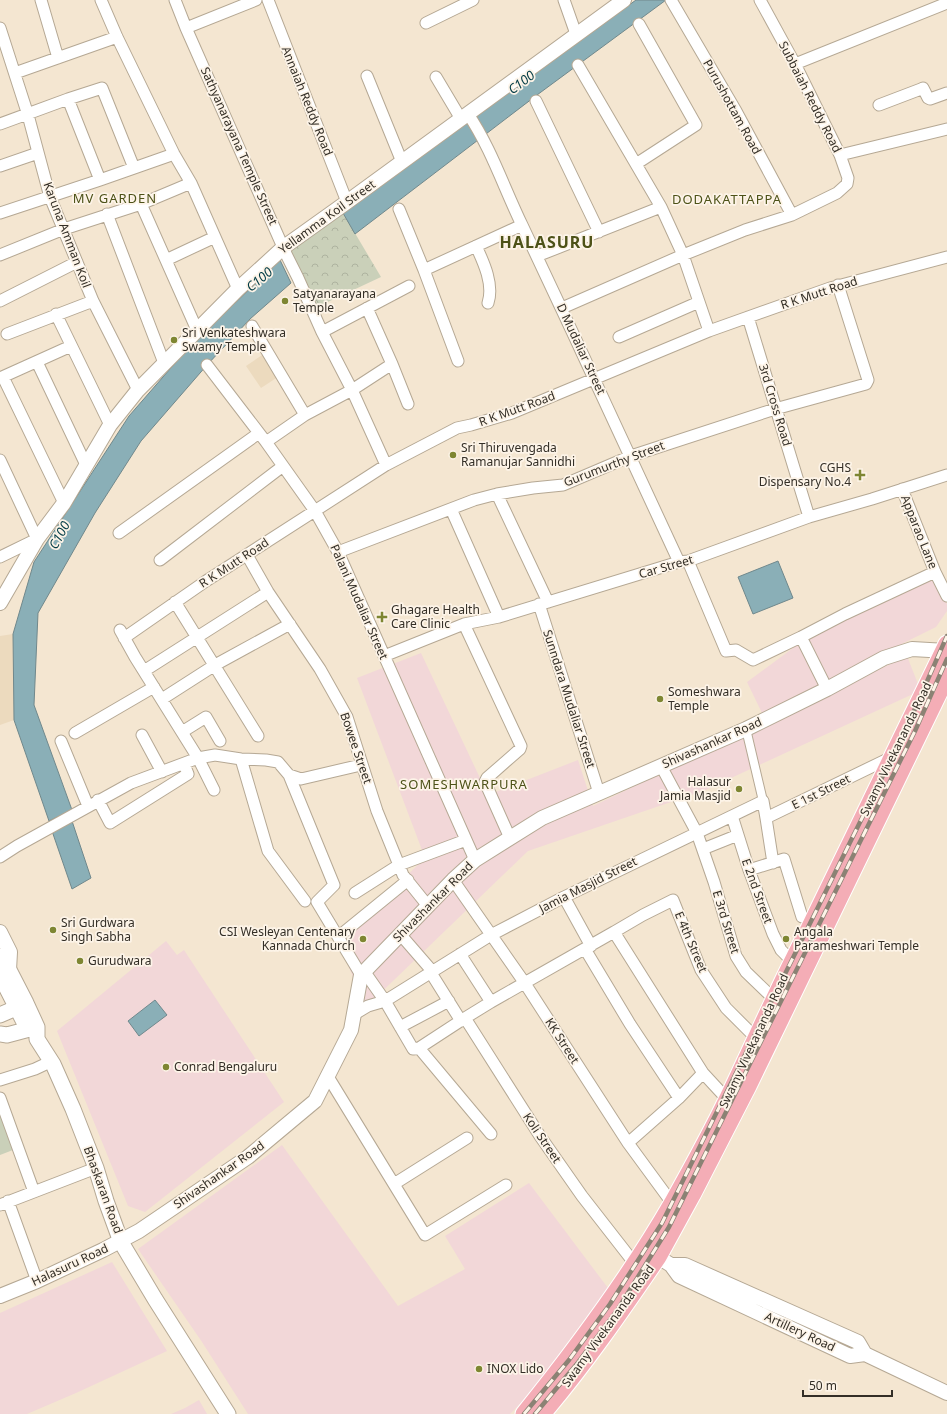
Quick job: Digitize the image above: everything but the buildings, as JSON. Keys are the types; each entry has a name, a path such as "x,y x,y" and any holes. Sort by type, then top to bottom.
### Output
{"main road":[{"name":"Swamy Vivekananda Road","path":"524,1414 572,1354 635,1264 672,1202 728,1099 792,961 946,648"},
{"name":"Swamy Vivekananda Road","path":"542,1414 586,1357 673,1266 692,1195 748,1086 947,676"},
{"path":"0,956 3,973 21,1006 0,1015"},
{"name":"Bhaskaran Road","path":"21,1006 34,1032 52,1062 73,1109 122,1242 155,1299 228,1414"},
{"path":"0,1034 7,1035 34,1032"}],"street":[{"path":"40,0 58,58"},
{"path":"101,0 117,37 174,154 191,183 238,289"},
{"name":"Sathyanarayana Temple Street","path":"175,0 186,28 322,332 352,390 386,465"},
{"path":"186,28 256,0"},
{"name":"Annaiah Reddy Road","path":"268,0 347,202"},
{"path":"426,23 473,0"},
{"path":"564,0 576,34"},
{"name":"Yellamma Koil Street","path":"0,603 37,540 64,503 110,425 138,390 238,289 347,202 467,117 576,34 624,0"},
{"name":"Purushottam Road","path":"671,0 736,111 792,215"},
{"name":"Subbaiah Reddy Road","path":"760,0 795,64 840,155 848,178 847,184 837,193 792,215"},
{"path":"795,64 947,3"},
{"path":"636,164 696,125 639,24"},
{"name":"Karuna Amman Koil","path":"0,28 28,115 50,197 93,301 138,390"},
{"path":"15,73 117,37"},
{"path":"578,65 661,207 683,255 709,331"},
{"path":"367,76 402,162"},
{"name":"D Mudaliar Street","path":"436,77 482,138 562,308 594,380 684,561 726,651 736,650 753,660 801,637"},
{"path":"0,124 100,88 103,89 134,168"},
{"path":"879,105 923,88 930,99 947,93"},
{"path":"68,99 100,180"},
{"path":"536,101 600,232"},
{"path":"840,155 947,129"},
{"path":"0,166 38,153"},
{"path":"0,213 174,154"},
{"path":"0,255 64,228 140,204 191,183"},
{"path":"140,204 198,330"},
{"path":"537,256 661,207"},
{"path":"399,208 458,361"},
{"path":"107,214 164,363"},
{"path":"562,308 683,255 745,230 792,215"},
{"path":"424,270 522,225"},
{"path":"166,260 215,237"},
{"path":"476,246 484,262 489,281 490,291 488,303"},
{"name":"R K Mutt Road","path":"144,671 122,634 175,602 386,465 457,428 512,413 709,331 838,285 947,257"},
{"path":"0,301 77,262"},
{"name":"Gurumurthy Street","path":"338,552 474,500 497,494 563,485 631,456 776,409 865,384 867,382 838,285"},
{"path":"322,332 408,286"},
{"path":"7,334 93,301"},
{"path":"619,337 699,302"},
{"path":"366,308 392,364 408,404"},
{"path":"56,314 110,425"},
{"name":"3rd Cross Road","path":"748,317 809,517"},
{"path":"252,326 305,415"},
{"path":"64,503 2,377 71,346"},
{"path":"37,362 86,465"},
{"path":"266,442 305,415 352,390 392,364"},
{"name":"Palani Mudaliar Street","path":"207,365 266,442 315,511 338,552 475,860"},
{"path":"119,533 259,433"},
{"path":"160,560 283,466"},
{"path":"0,557 37,540 1,467"},
{"name":"Car Street","path":"384,656 464,624 499,617 684,561 809,517 947,475"},
{"name":"Apparao Lane","path":"902,489 935,572 947,596"},
{"name":"Sunndara Mudaliar Street","path":"497,494 543,603 599,793"},
{"path":"451,509 499,617"},
{"name":"Bowee Street","path":"247,555 268,592 320,669 347,717 377,811 403,875 428,906"},
{"path":"827,689 801,637 845,614 935,572"},
{"path":"214,790 198,758 144,671 268,592"},
{"path":"175,602 258,736"},
{"path":"162,699 215,665 290,624"},
{"path":"464,624 521,746 520,749 487,778 485,782 510,838"},
{"name":"Shivashankar Road","path":"139,1231 254,1152 315,1101 351,1030 362,973 453,880 475,860 542,818 746,729 827,689 884,658 912,649 946,648"},
{"path":"75,733 154,687"},
{"path":"182,732 206,718 220,741"},
{"path":"746,729 763,800 773,863"},
{"path":"142,735 162,772"},
{"path":"61,741 88,806"},
{"path":"0,857 98,800 131,783 198,758 214,755 278,762 289,775 334,885 317,902 362,973 385,1001 413,1049 419,1048 524,982 588,948 614,932 703,1073 728,1099"},
{"name":"E 1st Street","path":"766,818 892,757"},
{"path":"241,759 268,851 305,901"},
{"path":"98,800 110,823 188,774 184,764"},
{"path":"289,775 301,779 361,764"},
{"name":"E 3rd Street","path":"661,766 698,833 736,956 746,972 774,999"},
{"name":"Jamia Masjid Street","path":"353,1015 368,1006 385,1001 491,935 564,897 763,800"},
{"name":"E 2nd Street","path":"732,816 749,870 773,934 781,950 792,961"},
{"path":"703,849 738,835"},
{"path":"355,893 400,865 466,840"},
{"path":"749,870 784,859 802,917"},
{"path":"338,937 408,880"},
{"name":"KK Street","path":"453,880 524,982 628,1143 672,1202"},
{"path":"564,897 588,948 630,1024 679,1098"},
{"name":"E 4th Street","path":"614,932 673,900 701,970 726,1008 756,1038"},
{"path":"0,932 10,952 3,973"},
{"name":"Koli Street","path":"400,934 432,973 460,1022 582,1196 635,1264"},
{"path":"460,954 491,1002"},
{"path":"400,1026 449,1001"},
{"path":"419,1048 491,1134"},
{"path":"0,1080 52,1062"},
{"path":"628,1143 679,1098 703,1073"},
{"path":"327,1075 425,1235 506,1185"},
{"path":"0,1098 34,1192"},
{"path":"394,1184 467,1138"},
{"path":"37,1281 4,1203 96,1168"},
{"name":"Halasuru Road","path":"0,1296 37,1281 122,1242 139,1231"},
{"path":"673,1266 858,1342 865,1354 947,1393"}],"shaded area":[{"path":"271,349 284,373 261,388 246,366"},
{"path":"933,577 947,604 947,611 936,627 762,713 747,682 808,637"},
{"path":"13,634 14,720 0,725 0,636"},
{"path":"421,653 488,795 578,760 593,806 907,656 918,684 913,694 703,791 528,851 366,1007 338,942 425,858 357,678"},
{"name":"Conrad Bengaluru","path":"166,941 177,955 184,950 284,1102 145,1212 128,1206 57,1031"},
{"path":"282,1145 398,1306 465,1269 445,1236 529,1183 608,1288 528,1396 510,1414 248,1414 202,1342 138,1249"},
{"path":"112,1262 167,1351 27,1414 0,1414 0,1313"},
{"path":"199,1400 207,1414 171,1414 185,1408"}],"green space":[{"path":"343,213 381,277 317,307 290,252"},
{"path":"0,1113 13,1150 0,1155"}],"water":[{"path":"636,0 666,0 537,95 355,234 343,213"},
{"name":"C100","path":"280,260 291,283 250,319 207,365 141,441 95,513 38,613 34,705 72,810 49,821 14,720 13,634 34,562 129,416 190,346"},
{"path":"778,561 793,598 753,614 738,577"},
{"path":"72,821 91,878 72,889 52,831"},
{"path":"155,1000 167,1015 139,1036 128,1021"}],"railway":[{"path":"524,1414 569,1360 610,1304 662,1223 907,727 947,636"},
{"path":"535,1414 576,1365 618,1309 669,1227 915,731 947,659"}],"place":[{"name":"Satyanarayana Temple","path":"285,301"},
{"name":"Sri Venkateshwara Swamy Temple","path":"174,340"},
{"name":"Sri Thiruvengada Ramanujar Sannidhi","path":"453,455"},
{"name":"CGHS Dispensary No.4","path":"860,475"},
{"name":"Ghagare Health Care Clinic","path":"382,617"},
{"name":"Someshwara Temple","path":"660,699"},
{"name":"Halasur Jamia Masjid","path":"739,789"},
{"name":"Sri Gurdwara Singh Sabha","path":"53,930"},
{"name":"CSI Wesleyan Centenary Kannada Church","path":"363,939"},
{"name":"Angala Parameshwari Temple","path":"786,939"},
{"name":"Gurudwara","path":"80,961"},
{"name":"Conrad Bengaluru","path":"166,1067"},
{"name":"INOX Lido","path":"479,1369"}],"district":[{"name":"MV GARDEN","path":"115,198"},
{"name":"DODAKATTAPPA","path":"727,199"},
{"name":"HALASURU","path":"547,242"},
{"name":"SOMESHWARPURA","path":"464,784"}]}
